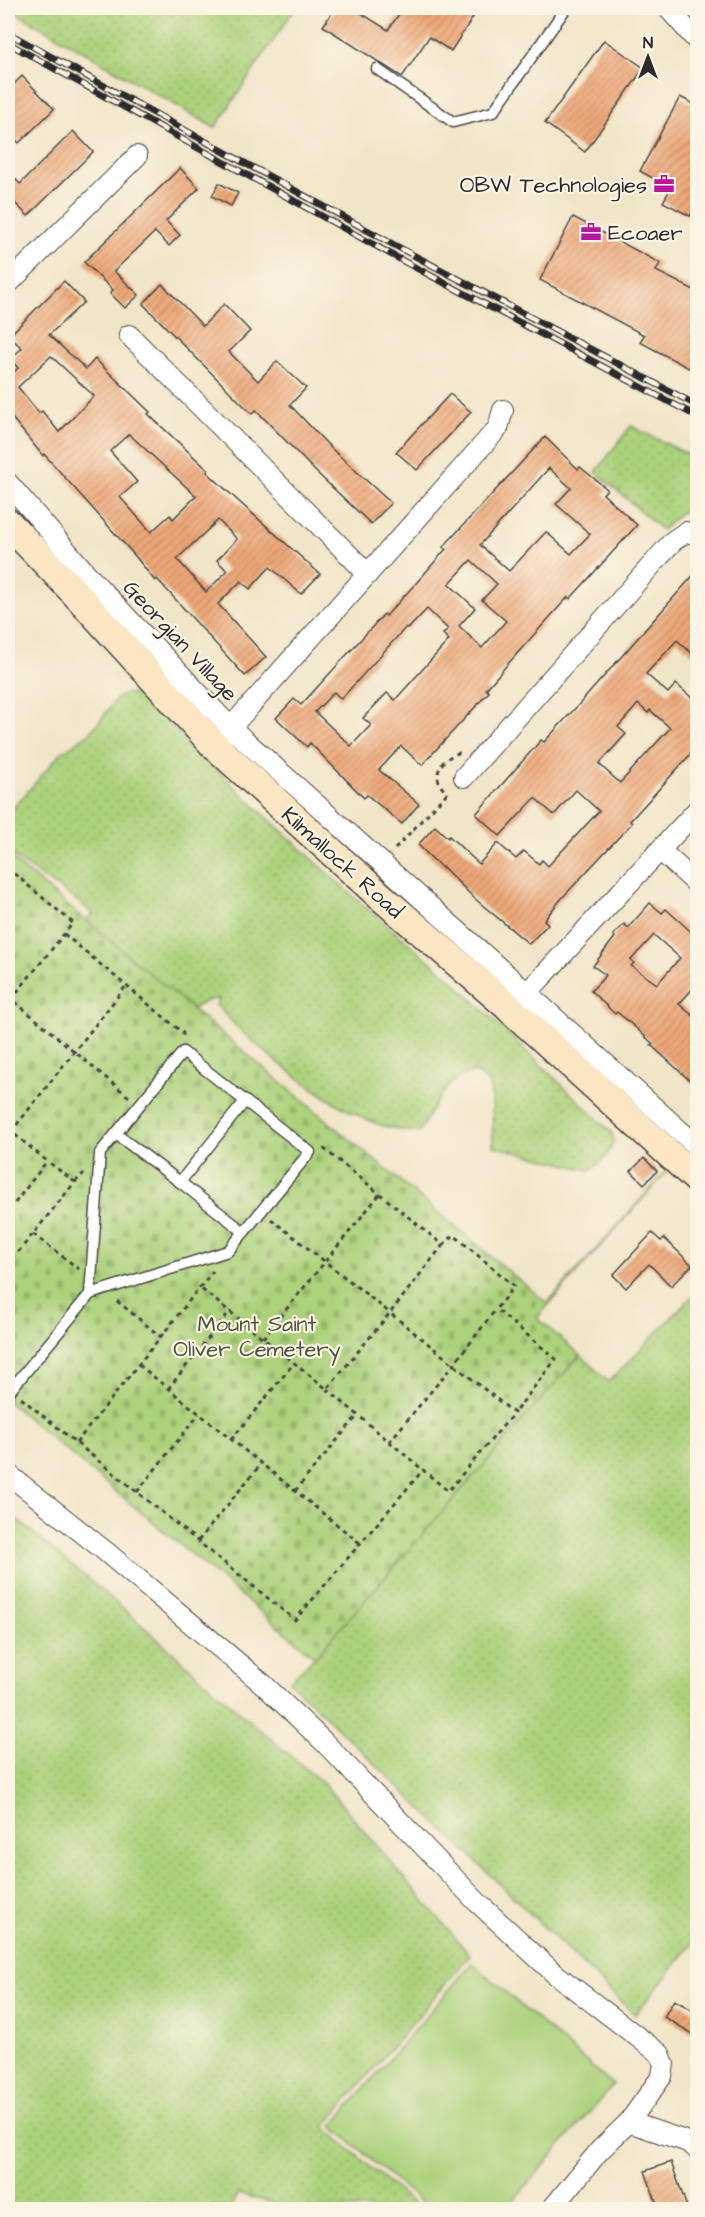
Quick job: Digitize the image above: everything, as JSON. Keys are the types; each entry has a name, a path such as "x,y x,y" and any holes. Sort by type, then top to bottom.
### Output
{"main road":[{"name":"Kilmallock Road","path":"8,524 84,587 223,736 357,859 505,1004 617,1091 698,1180"}],"street":[{"path":"668,8 698,42"},
{"path":"8,284 137,156"},
{"path":"129,335 368,574"},
{"name":"Georgian Village","path":"223,736 498,428 503,410"},
{"name":"Georgian Village","path":"8,483 84,587"},
{"path":"464,777 673,541 686,532 698,535"},
{"path":"527,993 698,809"},
{"path":"661,851 698,885"},
{"path":"357,859 527,993 617,1091 698,1147"},
{"path":"8,1474 113,1557 263,1684 324,1742 477,1902 554,1973 660,2054 664,2064 662,2076 629,2122 600,2150 551,2210"},
{"path":"629,2122 688,2142 698,2150"}],"lane":[{"path":"377,69 453,122 493,112 566,8"},
{"path":"9,1391 90,1294 228,1251 310,1152 183,1052 100,1153 90,1294"},
{"path":"180,1182 245,1101"},
{"path":"117,1134 244,1232"}],"path":[{"path":"8,877 12,872 73,923 9,997 8,1003"},
{"path":"63,934 183,1033 183,1052"},
{"path":"8,1262 9,1257 33,1234 75,1182 9,1130 75,1052 126,986"},
{"path":"9,997 140,1106"},
{"path":"310,1152 317,1143 443,1245"},
{"path":"8,1212 47,1161"},
{"path":"263,1338 380,1194"},
{"path":"261,1212 514,1413"},
{"path":"33,1234 91,1278"},
{"path":"327,1389 443,1245 454,1235 514,1286 454,1364 389,1442"},
{"path":"76,1443 228,1251"},
{"path":"200,1288 327,1389 448,1491 556,1359 496,1309"},
{"path":"104,1289 161,1337"},
{"path":"168,1389 230,1311"},
{"path":"231,1440 294,1363"},
{"path":"139,1365 360,1544"},
{"path":"9,1391 296,1620 423,1470"},
{"path":"8,1405 11,1447"},
{"path":"136,1492 199,1414"},
{"path":"295,1491 358,1415"},
{"path":"198,1541 261,1464"}],"green space":[{"path":"8,8 295,8 215,128"},
{"path":"631,426 697,459 697,512 681,512 662,530 596,472"},
{"path":"125,694 134,694 144,699 245,797 355,898 450,978 612,1133 614,1141 600,1163 588,1170 493,1146 492,1097 488,1082 475,1072 456,1080 448,1087 419,1132 399,1130 374,1122 325,1096 275,1060 216,1005 219,998 206,1001 192,1009 80,925 93,914 8,851 8,814 61,753 91,732 117,698"},
{"name":"Mount Saint Oliver Cemetery","path":"8,856 547,1303 667,1171 537,1318 580,1355 315,1657 8,1402"},
{"path":"697,1291 697,1938 635,2015 289,1681 315,1657 580,1355 609,1382"},
{"path":"8,1512 125,1610 325,1785 470,1955 324,2127 419,2209 296,2209 239,2194 229,2209 8,2209"},
{"path":"472,1963 613,2085 506,2209 429,2209 332,2126"}],"building":[{"path":"335,8 353,8 388,30 403,8 479,8 451,51 429,37 402,77 323,26"},
{"path":"604,40 644,68 585,152 545,123"},
{"path":"22,76 54,109 19,143 15,139 8,147 8,90"},
{"path":"680,97 698,106 698,202 690,216 663,202 671,188 640,171"},
{"path":"73,131 93,152 28,216 8,196 8,171 20,184"},
{"path":"180,168 199,188 166,221 180,235 169,246 155,232 114,271 139,295 125,308 110,293 113,290 84,262"},
{"path":"219,183 238,193 231,206 212,196"},
{"path":"573,217 660,263 656,271 698,292 698,373 640,342 644,335 540,280"},
{"path":"64,281 84,302 49,335 86,369 95,359 150,412 148,414 208,470 207,472 320,574 301,594 270,567 250,589 241,581 218,604 266,657 245,676 157,579 155,581 44,454 43,456 8,413 8,373 10,376 18,368 10,359 22,348 9,336","holes":["51,356 94,396 59,432 42,411 39,413 18,387","129,434 196,496 173,519 170,515 151,532 120,497 137,482 110,451","218,520 237,539 217,560 227,571 206,592 177,559"]},
{"path":"162,284 203,326 224,304 250,331 229,352 258,381 277,361 306,388 290,405 331,448 391,503 371,524 256,410 252,414 143,304"},
{"path":"450,394 471,412 417,470 396,452"},
{"path":"545,437 578,469 580,467 607,489 603,494 637,525 522,648 486,689 489,692 422,765 401,746 379,770 419,804 402,824 367,795 364,798 310,743 307,747 276,718 294,699 301,705 384,614 386,616 418,581 446,549 443,547","holes":["549,468 571,488 556,504 590,534 571,554 546,532 509,571 480,545","471,560 497,584 482,600 506,621 482,648 459,626 475,608 449,584","427,609 448,629 443,634 449,640 395,700 387,693 363,718 371,725 351,746 315,712 334,692 341,699 406,627 408,629"]},
{"path":"698,570 698,659 677,640 646,674 668,693 676,684 698,703 698,746 630,821 632,823 562,898 544,920 548,924 529,944 474,898 418,845 435,826 479,864 498,843 516,859 524,851 539,864 542,860 548,866 599,811 576,790 554,815 535,798 500,836 476,814 541,740 544,742","holes":["638,704 648,713 650,710 670,728 620,783 599,764 626,734 618,727"]},
{"path":"650,903 662,913 666,909 698,938 698,983 679,1004 698,1020 698,1088 636,1028 617,1012 615,1014 591,991 606,975 593,966 615,937 613,935 624,924 628,928","holes":["654,935 680,958 657,984 631,966 634,963 631,960"]},
{"path":"644,1158 657,1171 644,1184 631,1171"},
{"path":"652,1233 661,1241 664,1238 692,1265 671,1286 649,1264 626,1288 613,1275"},
{"path":"674,2000 698,2013 698,2037 664,2017"},
{"path":"671,2162 688,2210 659,2210 645,2171"}],"railway":[{"path":"8,33 398,247 698,406"},
{"path":"8,43 405,262 698,417"}],"place":[{"name":"OBW Technologies","path":"664,184"},
{"name":"Ecoaer","path":"591,232"}]}
